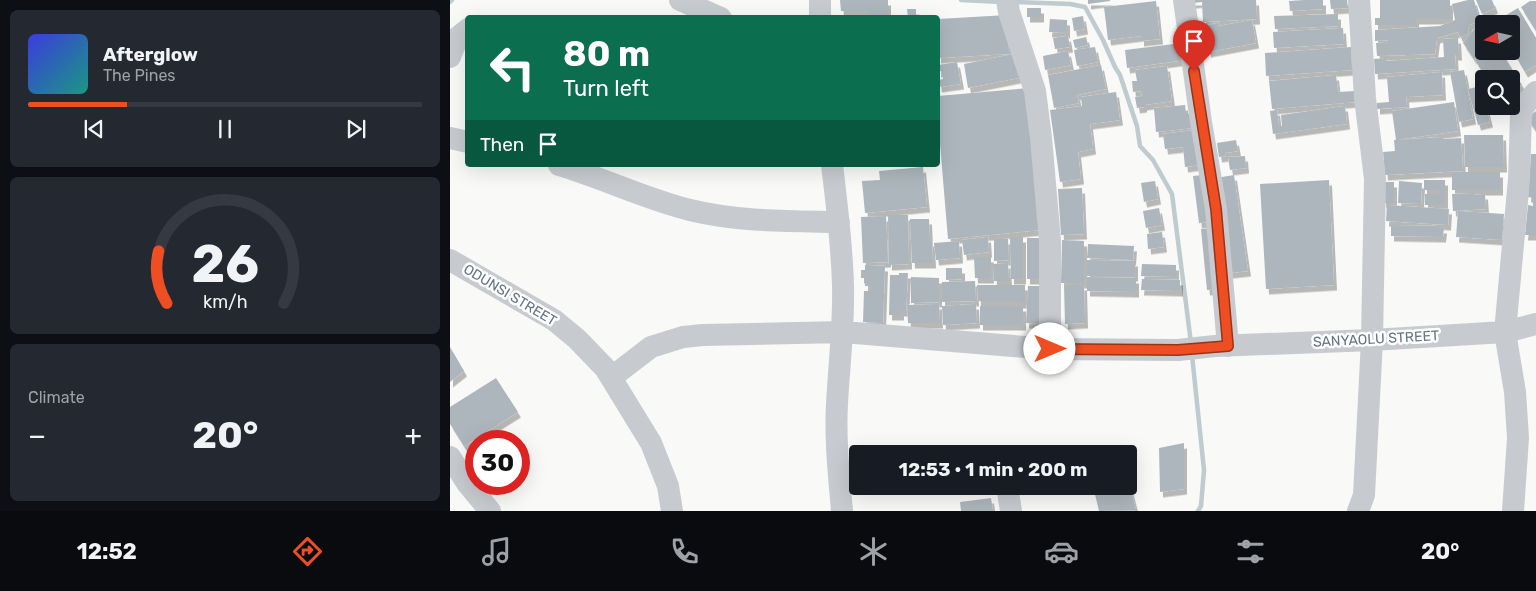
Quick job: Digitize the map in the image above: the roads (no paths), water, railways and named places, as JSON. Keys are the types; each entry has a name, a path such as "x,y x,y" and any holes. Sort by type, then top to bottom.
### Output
{"street":[{"path":"680,0 714,15"},
{"path":"820,0 820,15"},
{"path":"1184,0 1201,122 1216,209 1221,346"},
{"path":"1358,511 1364,495 1372,340 1374,179 1365,98 1359,0"},
{"path":"1008,6 1035,91 1041,138 1050,241 1050,349"},
{"path":"450,57 458,36 465,31"},
{"path":"1513,511 1518,438 1515,392 1505,332 1519,179 1520,115 1524,106 1536,92"},
{"path":"450,138 465,141"},
{"path":"565,167 690,210 740,219 839,222"},
{"path":"832,167 839,222 843,287 843,332 836,406 842,511"},
{"name":"ODUNSI STREET","path":"450,260 554,320 577,339 612,377 651,442 668,486 672,511"},
{"name":"SANYAOLU STREET","path":"612,377 652,347 683,337 703,335 843,332 1050,349 1178,350 1221,346 1505,332 1536,324"},
{"path":"450,457 466,484 490,511"},
{"path":"1009,495 1012,511"}],"waterway":[{"path":"961,0 1002,2"},
{"path":"1015,2 1070,4 1085,7 1103,40 1120,75 1137,126 1140,146 1153,160 1172,194 1191,343"},
{"path":"1192,355 1204,470 1201,506 1198,511"}]}
